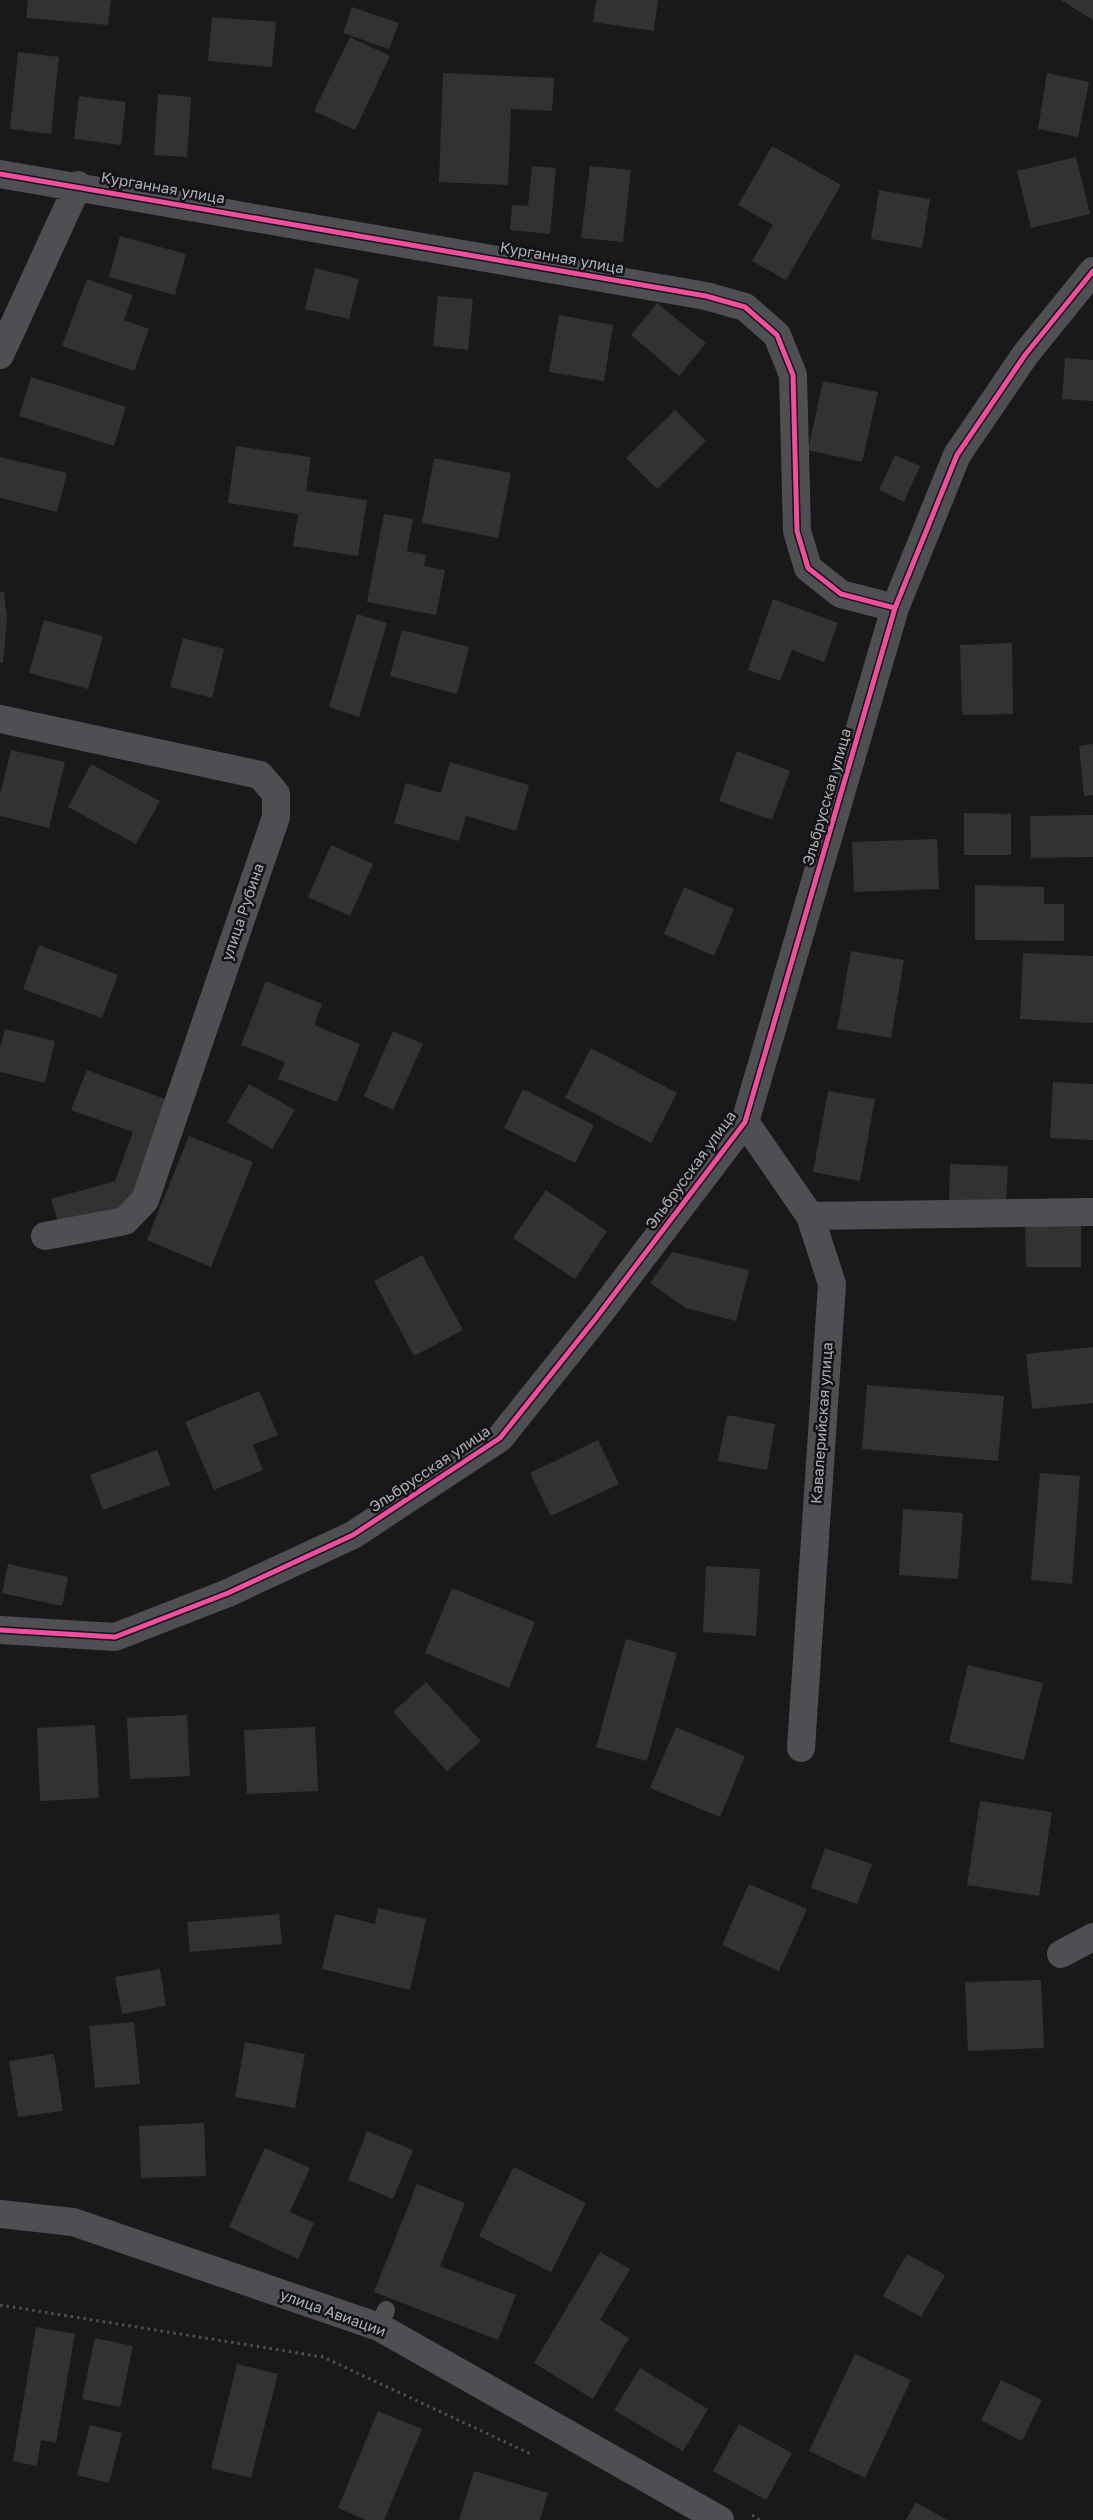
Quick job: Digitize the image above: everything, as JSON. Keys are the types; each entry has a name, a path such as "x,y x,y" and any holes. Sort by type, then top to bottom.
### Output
{"street":[{"name":"Курганная улица","path":"0,174 78,185 706,296 745,307 778,335 793,375 796,531 808,568 841,594 895,608"},
{"path":"0,355 78,185"},
{"name":"Эльбрусская улица","path":"0,1630 115,1637 228,1593 352,1535 500,1438 596,1318 745,1122 895,608 958,455 1025,355 1093,271"},
{"name":"улица Рубина","path":"0,719 260,775 276,794 276,817 145,1200 125,1221 45,1236"},
{"name":"Кавалерийская улица","path":"745,1122 810,1216 832,1284 801,1748"},
{"path":"810,1216 1093,1212"},
{"path":"1061,1954 1093,1937"},
{"name":"улица Авиации","path":"0,2214 73,2222 383,2319 720,2520"}],"path":[{"path":"0,2305 323,2357 538,2457"}],"building":[{"path":"28,0 111,0 108,25 26,18"},
{"path":"596,0 658,0 654,31 593,22"},
{"path":"1061,0 1093,0 1093,20"},
{"path":"352,7 399,23 389,49 343,33"},
{"path":"212,17 276,22 272,67 208,61"},
{"path":"350,37 390,56 355,130 314,111"},
{"path":"18,52 59,57 51,134 10,129"},
{"path":"443,73 554,78 552,111 511,109 508,185 439,182"},
{"path":"1047,73 1089,82 1078,137 1038,129"},
{"path":"158,94 191,97 187,157 154,155"},
{"path":"79,96 126,102 121,145 74,139"},
{"path":"772,146 841,185 786,280 752,261 773,225 738,205"},
{"path":"1076,157 1090,214 1031,228 1017,171"},
{"path":"532,166 556,168 550,234 510,230 512,205 528,206"},
{"path":"590,166 631,170 623,242 581,238"},
{"path":"879,190 930,199 922,248 871,239"},
{"path":"120,236 186,254 175,295 109,277"},
{"path":"315,268 359,279 349,319 305,309"},
{"path":"87,279 133,295 124,320 149,329 134,371 62,346"},
{"path":"438,296 473,299 468,350 433,346"},
{"path":"657,303 706,343 679,376 631,335"},
{"path":"559,315 613,325 604,381 549,372"},
{"path":"1065,358 1093,360 1093,401 1062,399"},
{"path":"31,377 126,407 114,446 19,416"},
{"path":"823,381 878,392 862,462 808,450"},
{"path":"675,410 706,441 657,489 626,458"},
{"path":"236,446 311,457 306,491 367,500 358,556 293,546 298,514 228,503"},
{"path":"895,455 920,466 904,502 879,490"},
{"path":"0,457 67,473 57,512 0,498"},
{"path":"434,458 511,473 498,538 422,523"},
{"path":"384,514 413,519 407,551 426,555 424,566 445,570 436,615 367,602"},
{"path":"0,592 4,592 7,618 3,663 0,663"},
{"path":"773,599 838,623 824,662 792,650 780,681 748,670"},
{"path":"357,614 387,623 359,717 329,707"},
{"path":"44,620 103,636 88,689 29,673"},
{"path":"402,630 469,647 457,694 390,676"},
{"path":"183,638 224,649 212,698 170,687"},
{"path":"1012,643 1013,714 962,715 960,645"},
{"path":"1093,744 1093,795 1084,796 1079,746"},
{"path":"11,750 65,762 49,828 0,816 0,795"},
{"path":"737,751 790,771 772,820 719,801"},
{"path":"450,762 529,785 516,831 466,816 459,841 394,823 406,783 441,793"},
{"path":"91,764 160,801 136,844 68,807"},
{"path":"964,813 1011,814 1011,855 964,855"},
{"path":"1093,815 1093,857 1031,858 1030,816"},
{"path":"937,839 939,889 854,892 852,842"},
{"path":"331,845 373,864 350,916 308,897"},
{"path":"975,885 1044,887 1044,904 1064,904 1064,941 975,940"},
{"path":"684,887 734,909 714,956 664,934"},
{"path":"39,945 118,975 102,1018 23,989"},
{"path":"851,951 904,960 891,1038 837,1029"},
{"path":"1023,953 1093,956 1093,1023 1020,1019"},
{"path":"266,981 322,1004 314,1025 360,1044 337,1102 278,1079 285,1062 241,1045"},
{"path":"5,1029 55,1041 45,1083 0,1072 0,1048"},
{"path":"393,1031 423,1044 393,1110 364,1096"},
{"path":"591,1048 677,1093 651,1143 565,1098"},
{"path":"87,1070 173,1102 135,1204 59,1225 51,1199 115,1181 133,1132 71,1110"},
{"path":"1053,1082 1093,1084 1093,1140 1050,1138"},
{"path":"249,1084 295,1110 272,1149 227,1122"},
{"path":"523,1089 594,1125 575,1163 504,1128"},
{"path":"828,1091 875,1099 860,1181 813,1172"},
{"path":"189,1136 253,1162 211,1267 147,1240"},
{"path":"950,1164 1008,1166 1006,1202 949,1200"},
{"path":"546,1190 607,1231 575,1279 513,1238"},
{"path":"1025,1225 1081,1226 1081,1267 1026,1267"},
{"path":"672,1252 749,1270 736,1321 686,1308 650,1283"},
{"path":"422,1255 463,1330 414,1356 374,1281"},
{"path":"1093,1347 1093,1403 1032,1409 1026,1354"},
{"path":"867,1385 1004,1396 998,1461 862,1449"},
{"path":"259,1391 278,1435 253,1445 263,1470 214,1490 185,1422"},
{"path":"727,1415 775,1424 767,1470 718,1461"},
{"path":"598,1440 619,1484 551,1516 530,1473"},
{"path":"157,1450 170,1485 103,1510 90,1475"},
{"path":"1040,1473 1080,1476 1072,1584 1031,1580"},
{"path":"903,1509 963,1513 958,1579 899,1575"},
{"path":"8,1564 68,1577 62,1606 2,1593"},
{"path":"706,1566 760,1569 756,1636 703,1632"},
{"path":"452,1588 535,1622 509,1688 425,1653"},
{"path":"626,1639 677,1653 647,1761 596,1747"},
{"path":"968,1665 1043,1683 1024,1760 949,1742"},
{"path":"426,1682 481,1741 447,1771 393,1712"},
{"path":"187,1715 190,1776 130,1779 127,1718"},
{"path":"95,1725 99,1798 40,1801 37,1728"},
{"path":"315,1727 318,1791 247,1794 244,1730"},
{"path":"676,1727 745,1756 720,1817 650,1788"},
{"path":"980,1801 1052,1812 1039,1896 967,1885"},
{"path":"825,1848 872,1864 857,1904 811,1888"},
{"path":"749,1884 807,1909 779,1971 722,1945"},
{"path":"378,1908 426,1919 410,1990 322,1969 335,1914 375,1924"},
{"path":"279,1914 282,1944 190,1952 187,1922"},
{"path":"160,1969 166,2006 122,2014 115,1977"},
{"path":"1041,1980 1044,2048 968,2051 965,1982"},
{"path":"134,2022 140,2084 95,2088 89,2026"},
{"path":"245,2042 305,2054 295,2108 235,2097"},
{"path":"54,2054 63,2111 18,2117 9,2061"},
{"path":"204,2123 206,2176 141,2178 139,2126"},
{"path":"367,2131 413,2150 393,2199 348,2180"},
{"path":"265,2148 310,2168 290,2212 314,2223 298,2259 229,2227"},
{"path":"514,2167 586,2203 551,2272 479,2236"},
{"path":"417,2184 465,2203 440,2266 516,2295 498,2340 374,2292"},
{"path":"600,2252 630,2269 600,2320 629,2338 593,2399 534,2363"},
{"path":"907,2254 945,2275 921,2317 883,2296"},
{"path":"36,2327 75,2334 56,2443 41,2440 37,2466 13,2461"},
{"path":"95,2338 133,2346 120,2407 82,2399"},
{"path":"855,2354 911,2380 865,2478 809,2451"},
{"path":"237,2364 278,2374 251,2478 211,2468"},
{"path":"640,2368 708,2409 683,2451 614,2410"},
{"path":"1001,2380 1042,2400 1022,2441 981,2420"},
{"path":"378,2411 422,2429 384,2520 366,2520 338,2508"},
{"path":"739,2424 792,2453 766,2500 713,2471"},
{"path":"90,2425 122,2433 109,2483 77,2475"},
{"path":"474,2471 548,2493 540,2520 459,2520"},
{"path":"916,2502 947,2520 906,2520"}],"cycle path":[{"path":"0,174 706,296 745,307 777,335 793,375 797,531 808,568 841,594 895,608"},
{"path":"0,1630 115,1637 228,1593 353,1535 500,1438 596,1318 745,1122 895,608 957,455 1025,355 1093,271"}]}
